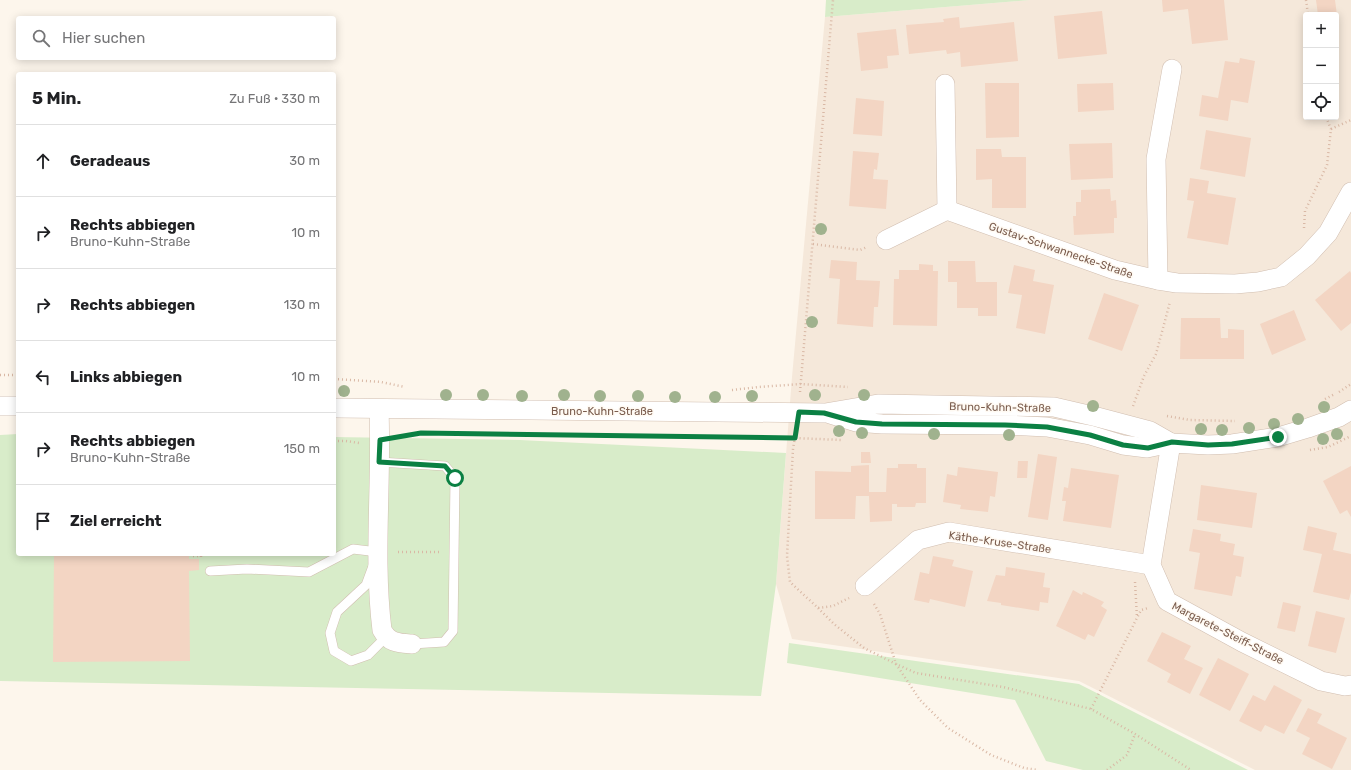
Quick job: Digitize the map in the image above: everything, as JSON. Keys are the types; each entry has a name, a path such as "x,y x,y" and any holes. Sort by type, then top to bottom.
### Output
{"street":[{"path":"1158,280 1156,159 1172,69"},
{"path":"886,240 947,210 945,84"},
{"name":"Gustav-Schwannecke-Straße","path":"947,210 1115,270 1177,283 1235,284 1258,282 1281,276 1307,256 1328,233 1351,192"},
{"name":"Bruno-Kuhn-Straße","path":"336,408 824,413 878,404 1054,408 1098,417 1150,431 1172,442 1208,445 1232,444 1278,437 1339,417 1351,410"},
{"path":"0,406 16,406"},
{"path":"378,409 380,440 378,552 382,630 386,637 397,643 412,644"},
{"path":"1143,564 1172,442"},
{"name":"Käthe-Kruse-Straße","path":"865,586 918,540 949,532 1143,564"},
{"name":"Margarete-Steiff-Straße","path":"1143,564 1167,601 1242,642 1322,681 1345,686 1351,685"}],"lane":[{"path":"379,462 445,466 455,478 453,631 444,642 412,644"},
{"path":"210,571 247,569 308,572 353,549 378,552 366,585 337,612 330,633 334,651 351,660 368,655 386,637"}],"path":[{"path":"833,0 799,412 793,449 787,556 790,582 834,624 864,648 896,664 916,673 1003,687 1091,709 1135,734 1191,770"},
{"path":"1306,0 1308,12"},
{"path":"1314,248 1304,231 1305,211 1327,165 1330,129 1327,120"},
{"path":"1330,129 1351,120"},
{"path":"813,244 860,250 886,240"},
{"path":"1131,409 1144,376 1156,354 1172,294 1177,283"},
{"path":"0,375 16,375"},
{"path":"336,379 381,382 408,388"},
{"path":"729,390 801,384 855,388"},
{"path":"1318,402 1351,384"},
{"path":"1166,416 1190,420 1237,421"},
{"path":"336,441 362,444 421,433 795,438 848,441"},
{"path":"378,552 453,552"},
{"path":"201,556 201,561"},
{"path":"1137,618 1143,564"},
{"path":"818,608 833,606 856,594 865,586 880,614 896,664 920,700 948,728 990,756 1024,768 1038,770"},
{"path":"1091,709 1142,610 1167,601"},
{"path":"1108,770 1127,755 1135,734"}],"shaded area":[{"path":"1030,0 1351,0 1351,770 1255,770 1079,681 792,639 776,584 792,377 825,17"}],"green space":[{"path":"826,0 1030,0 825,17"},
{"path":"16,434 16,556 336,556 336,437 520,440 786,453 776,584 761,696 0,681 0,435"},
{"path":"789,643 1079,684 1248,770 1083,770 1046,761 1015,700 787,663"}],"building":[{"path":"1162,0 1224,0 1228,40 1192,44 1188,9 1163,12"},
{"path":"1316,0 1335,0 1337,12 1318,12"},
{"path":"1102,11 1107,54 1058,59 1054,16"},
{"path":"959,17 960,28 1014,22 1018,61 961,67 960,52 947,54 946,50 909,54 906,25 944,22 943,19"},
{"path":"896,29 899,55 887,56 888,68 861,71 857,33"},
{"path":"1240,58 1255,61 1248,103 1231,100 1228,121 1199,116 1202,95 1218,98 1225,61 1239,63"},
{"path":"985,83 1019,83 1019,137 986,138"},
{"path":"1113,83 1114,110 1078,112 1077,84"},
{"path":"856,98 884,101 882,136 853,134"},
{"path":"1206,130 1251,138 1245,177 1200,169"},
{"path":"1112,143 1113,178 1071,180 1069,144"},
{"path":"976,149 1001,149 1002,157 1026,157 1026,208 992,208 992,179 976,180"},
{"path":"853,151 879,153 877,170 874,169 873,179 888,180 886,209 849,206"},
{"path":"1190,178 1209,181 1207,193 1236,198 1228,245 1187,238 1194,201 1187,200"},
{"path":"1110,189 1111,201 1116,200 1117,218 1114,218 1114,233 1074,235 1073,216 1076,216 1076,202 1081,202 1081,190"},
{"path":"831,260 857,262 856,280 880,281 878,307 874,307 873,327 837,324 840,279 829,278"},
{"path":"948,261 975,261 976,282 997,282 997,316 978,316 978,308 957,308 957,282 948,282"},
{"path":"919,264 933,265 933,271 938,271 937,326 893,325 894,279 899,279 899,270 919,270"},
{"path":"1014,265 1035,270 1033,281 1054,285 1045,334 1016,328 1022,295 1008,293"},
{"path":"1350,271 1351,323 1341,331 1315,300"},
{"path":"1104,293 1139,305 1122,351 1088,339"},
{"path":"1294,310 1306,340 1272,355 1260,324"},
{"path":"1181,318 1220,318 1221,338 1228,338 1228,329 1244,330 1244,359 1180,359"},
{"path":"861,452 870,452 871,463 861,463"},
{"path":"1038,454 1057,457 1048,520 1028,517"},
{"path":"1018,461 1028,461 1027,478 1017,478"},
{"path":"898,464 917,464 917,468 926,468 926,503 916,503 915,507 897,507 897,504 892,504 892,521 870,522 869,496 856,496 855,519 815,519 815,471 851,472 851,466 869,465 869,492 886,492 887,468 898,468"},
{"path":"1351,466 1351,517 1347,510 1340,514 1323,481"},
{"path":"958,467 998,472 995,497 990,496 988,512 960,509 961,505 943,502 947,474 957,476"},
{"path":"1071,468 1119,475 1111,528 1063,521 1066,501 1062,501 1064,487 1068,488"},
{"path":"1201,485 1257,493 1252,528 1197,520"},
{"path":"1308,526 1337,533 1333,550 1351,554 1351,592 1349,600 1313,592 1322,554 1303,550"},
{"path":"1193,529 1221,534 1220,541 1235,544 1233,555 1244,557 1241,577 1236,576 1232,596 1194,589 1200,553 1189,551"},
{"path":"54,556 189,556 189,559 199,559 199,570 189,571 190,661 53,662"},
{"path":"933,556 954,560 952,566 973,571 965,607 930,599 929,603 914,600 920,572 929,574"},
{"path":"1006,567 1045,573 1043,587 1050,588 1048,603 1040,602 1039,611 1001,605 1001,603 987,601 996,575 1005,576"},
{"path":"1073,590 1082,595 1083,592 1104,602 1101,606 1107,610 1094,637 1088,634 1085,640 1056,626"},
{"path":"1283,602 1301,606 1295,632 1277,628"},
{"path":"1316,611 1345,618 1336,653 1308,646"},
{"path":"1162,632 1191,646 1184,659 1203,668 1190,694 1167,682 1171,674 1147,661"},
{"path":"1218,658 1249,674 1230,711 1199,695"},
{"path":"1274,685 1302,700 1284,734 1265,725 1261,732 1239,721 1253,695 1265,701"},
{"path":"1308,708 1322,714 1317,723 1347,738 1332,769 1302,754 1310,738 1296,731"}],"route":[{"path":"455,478 445,466 379,462 380,440 421,433 795,438 799,412 824,413 856,422 882,424 1005,425 1047,427 1090,435 1123,445 1148,448 1172,442 1208,445 1232,444 1278,437"}]}
